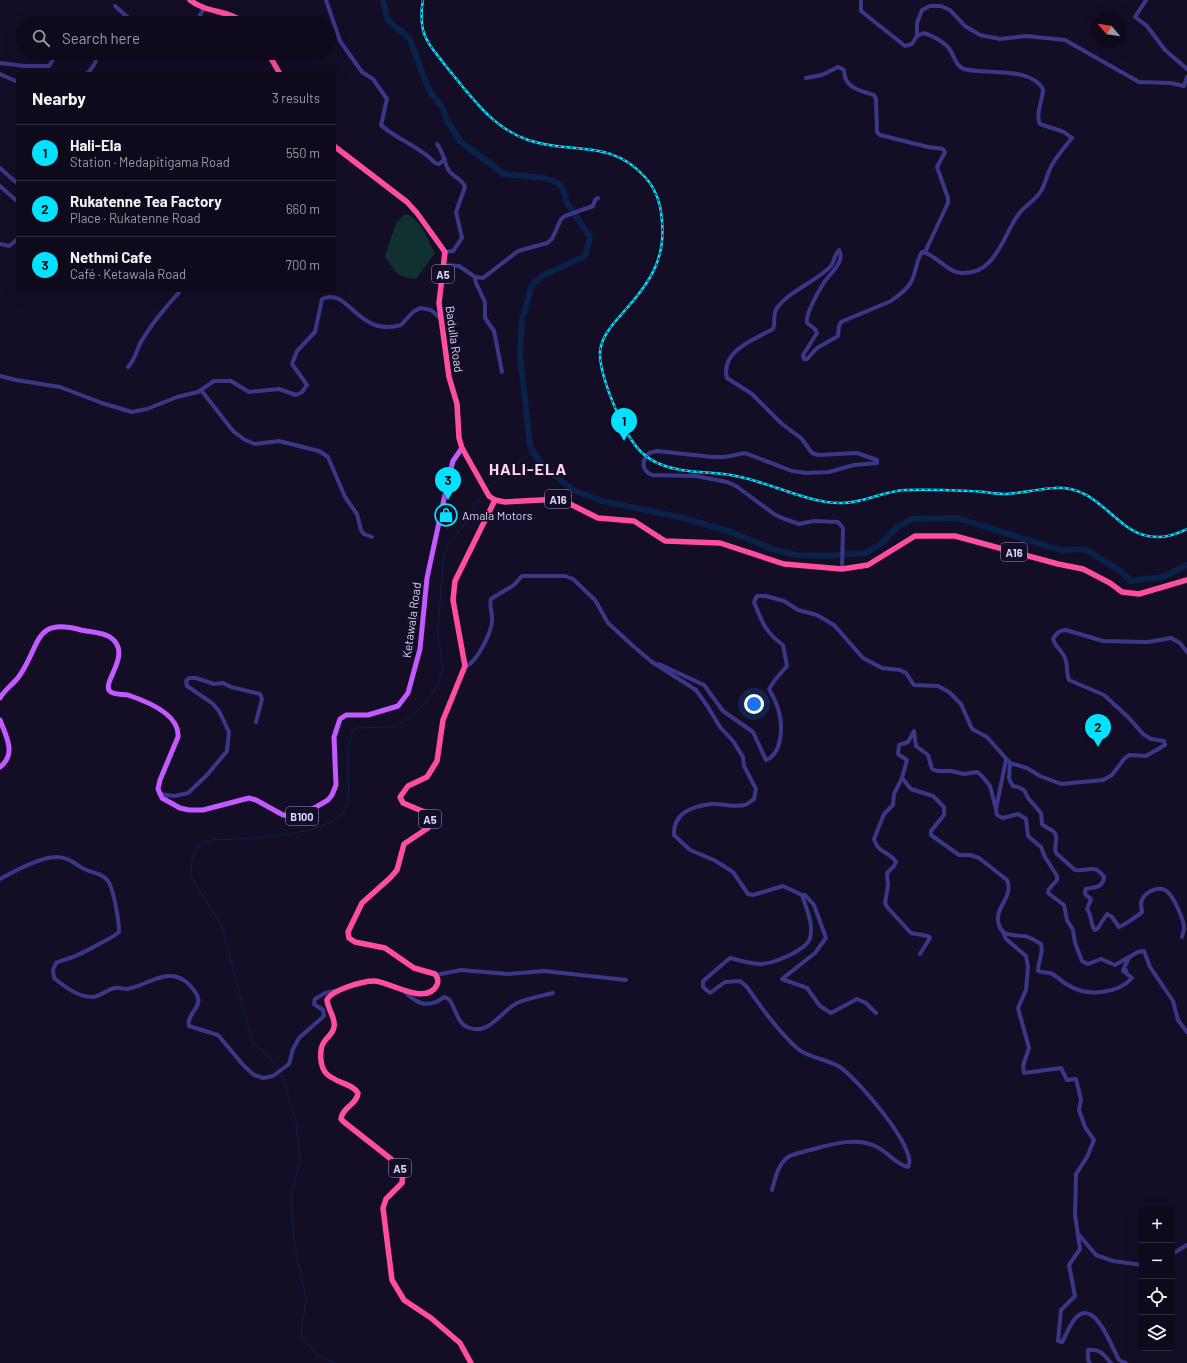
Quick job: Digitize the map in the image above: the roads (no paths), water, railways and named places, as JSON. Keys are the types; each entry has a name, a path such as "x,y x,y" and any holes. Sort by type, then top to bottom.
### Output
{"highway":[{"path":"190,0 204,8 233,16"},
{"path":"272,60 279,72"},
{"name":"A5","path":"336,148 408,202 445,252"},
{"name":"Badulla Road","path":"445,252 438,303 449,377 457,404 462,448 489,496 495,500"},
{"name":"A5","path":"436,975 432,972 414,968 385,948 355,942 349,938 348,932 362,903 397,870 404,844 428,828 430,822 427,813 403,803 400,797 408,786 424,779 434,767 438,754 443,720 465,667 462,640 453,600 455,581 495,500"},
{"name":"A16","path":"495,500 506,502 560,500 598,518 634,521 665,541 720,543 784,564 842,569 868,565 892,552 915,536 955,536 1058,564 1083,569 1110,583 1122,592 1139,594 1187,580"},
{"path":"336,991 372,981 386,983 405,992 429,991 437,984 436,975"},
{"name":"A5","path":"336,991 329,996 327,1000 334,1020 334,1028 321,1047 322,1064 326,1073 339,1082 356,1089 358,1093 356,1101 343,1112 341,1119 348,1127 391,1159 404,1175 402,1182 386,1198 383,1208 392,1280 404,1300 431,1318 460,1343 468,1354 471,1363"}],"main road":[{"name":"Ketawala Road","path":"159,794 166,801 180,808 189,810 203,810 249,798 256,800 283,815 299,817 328,800 336,785 334,745 336,729 340,719 346,715 368,715 398,706 408,693 420,649 427,578 436,534 453,461 462,448"},
{"path":"0,698 20,675 42,634 48,628 54,626 64,626 110,636 115,642 119,662 109,680 109,691 114,694 128,695 162,710 171,718 179,732 160,780 159,794"},
{"path":"0,720 9,744 6,762 0,766"}],"street":[{"path":"326,0 331,16"},
{"path":"861,0 861,11 905,46 912,44 917,36 924,32 937,38 947,47 957,64 963,69 1004,72 1033,80 1043,90 1043,98 1038,114 1040,124 1064,132 1072,138 1051,166 1042,190 1018,214 998,252 980,270 961,274 940,264 925,252"},
{"path":"1146,0 1135,17 1147,26 1165,50 1187,69"},
{"path":"115,6 126,16"},
{"path":"917,36 917,23 922,10 930,6 941,6 950,10 965,26 980,35 1000,39 1026,36 1065,40 1139,82 1171,83 1184,86 1187,77"},
{"path":"200,16 204,8"},
{"path":"336,29 340,41 362,72 373,79 386,99 381,125 390,133 408,142 430,157 435,163 439,164 445,159"},
{"path":"0,63 25,66 49,66 53,60"},
{"path":"88,72 96,60"},
{"path":"806,78 822,75 838,67 844,70 844,78 848,84 857,90 874,96 876,99 877,132 880,135 928,147 943,149 944,152 938,167 948,198 948,203 925,252 922,252 916,260 912,281 898,296 891,301 841,322 838,336 818,348 807,359 804,358 803,355 817,333 815,329 807,323 806,315 824,283 838,266 840,254 839,250 830,266 804,284 777,308 774,314 775,325 773,329 740,347 734,352 727,367 726,374 730,382 752,394 782,424 801,438 812,453 818,455 857,453 877,460 876,464 854,465 829,472 806,473 792,471 746,453 725,457 712,457 657,451 649,453 643,461 647,473 696,476 727,482 736,486 774,514 799,524 814,521 838,522 843,525 844,546 842,569"},
{"path":"0,74 16,81"},
{"path":"437,144 445,159 449,171 464,183 466,187 456,212 462,238 453,251 445,252"},
{"path":"0,168 16,182"},
{"path":"0,186 16,200"},
{"path":"444,265 459,266 476,277 483,278 518,252 547,243 552,239 561,219 565,216 593,206 598,198"},
{"path":"0,244 9,246 16,241"},
{"path":"476,277 476,283 484,302 484,318 494,331 502,372"},
{"path":"128,367 134,361 140,344 162,312 179,292"},
{"path":"0,376 16,380 60,386 102,403 132,412 147,409 177,397 201,390 214,381 226,380 236,383 249,392 275,388 296,394 302,392 306,388 306,382 292,364 297,351 316,332 320,303 322,299 326,297 337,298 346,302 368,323 384,328 401,326 413,312 420,308 431,310 441,319"},
{"path":"201,390 233,431 245,440 255,444 279,441 319,451 328,457 345,497 357,514 360,530 364,534 372,537"},
{"path":"465,667 478,654 488,635 492,618 490,604 491,599 514,585 522,576 565,576 573,579 595,600 608,623 652,662 696,690 720,728 733,741 749,778 756,789 754,799 745,805 713,804 686,811 679,816 675,822 674,835 690,850 714,860 733,872 748,894 753,895 783,886 805,895 814,905 826,938 815,953 782,979 808,988 820,1006 831,1013 856,999 866,1003 876,1013"},
{"path":"652,662 704,685 723,711 753,732 766,760 769,759 777,751 781,732 779,712 769,689 787,666 783,644 770,636 763,624 754,602 757,596 766,596 784,601 798,610 817,615 834,625 864,658 882,668 900,670 906,673 914,684 938,686 949,692 961,704 972,729 987,737 1008,761 1061,784 1093,782 1112,775 1124,759 1129,755 1146,756 1165,745 1164,741 1151,739 1143,734 1129,718 1104,695 1069,680 1066,660 1063,653 1055,645 1053,639 1059,632 1066,630 1102,641 1148,642 1171,638 1180,643 1187,652"},
{"path":"159,794 176,796 188,793 207,775 227,751 229,732 218,711 212,704 187,686 186,681 189,678 196,678 214,684 223,683 231,687 260,694 262,699 256,722"},
{"path":"920,954 930,938 928,936 911,932 887,907 885,903 888,885 887,873 896,862 892,857 879,850 874,839 884,814 893,805 894,794 902,778 907,760 898,754 897,748 899,745 908,742 914,731 916,746 928,755 932,769 937,771 951,771 964,774 977,772 990,786 997,815 1002,818 1018,814 1026,819 1028,836 1041,847 1045,857 1055,870 1057,880 1049,889 1048,893 1064,905 1066,920 1073,930 1075,943 1082,961 1088,964 1101,959 1114,965 1138,952 1144,951 1150,967 1173,1001 1178,1020 1187,1032"},
{"path":"996,809 1008,761"},
{"path":"1008,761 1009,779 1013,786 1024,790 1028,798 1040,813 1042,824 1055,834 1057,839 1054,850 1056,853 1076,870 1093,868 1101,872 1104,877 1104,882 1100,886 1086,889 1084,891 1085,894 1091,899 1087,909 1090,913 1092,927 1095,930 1098,928 1107,914 1112,917 1118,927 1123,926 1142,912 1141,903 1147,894 1154,889 1159,889 1168,893 1181,914 1184,929 1182,937"},
{"path":"902,778 911,789 933,796 944,807 944,815 931,830 933,838 959,855 970,854 979,858 1007,880 1009,884 1007,898 998,918 1006,939 1026,956 1028,967 1026,990 1018,1008 1029,1048 1023,1066 1024,1073 1061,1068 1067,1080 1076,1079 1081,1100 1079,1110 1085,1127 1094,1140 1087,1157 1076,1174 1075,1215 1080,1249 1069,1266 1075,1296 1061,1310 1058,1340 1062,1342 1079,1315 1085,1313 1093,1316 1102,1326 1119,1360 1126,1363"},
{"path":"0,879 14,871 56,857 67,858 84,869 102,875 108,881 113,896 119,932 112,938 99,942 77,956 56,963 53,970 54,978 72,991 92,997 101,995 114,988 127,989 150,980 178,976 189,984 198,999 198,1005 189,1018 189,1026 218,1035 254,1075 263,1078 273,1076 289,1064 293,1049 299,1038 324,1016 323,1010 314,1004 315,999 325,993 336,991"},
{"path":"772,1190 776,1172 788,1157 833,1144 867,1143 876,1146 890,1155 901,1166 909,1166 907,1153 895,1128 864,1090 840,1067 799,1050 787,1038 747,987 740,981 725,982 710,993 703,987 703,981 730,958 760,964 773,962 804,948 810,938 811,928 802,895"},
{"path":"1001,928 1015,937 1027,937 1041,944 1043,950 1038,971 1050,973 1069,986 1079,990 1092,992 1107,991 1130,980 1132,978 1130,974 1126,974 1126,970 1124,972 1123,970 1129,958"},
{"path":"436,975 461,970 508,974 544,971 626,980"},
{"path":"405,992 414,1001 426,1004 437,1003 444,997 448,998 451,1000 460,1022 468,1027 476,1029 489,1027 517,1003 553,993"},
{"path":"1079,1235 1096,1255 1113,1261 1139,1265"},
{"path":"1175,1252 1187,1245"},
{"path":"1090,1363 1088,1360 1088,1350 1094,1349 1100,1351 1111,1363"}],"waterway":[{"path":"383,0 387,19 410,39 431,93 443,108 447,121 461,142 504,174 544,178 558,183 563,189 567,203 590,237 585,256 542,276 532,285 522,320 520,354 530,445 533,452 545,468 573,490 602,501 683,518 728,531 775,550 797,555 827,556 866,553 882,543 897,527 912,519 957,518 1060,550 1085,549 1120,571 1131,581 1163,577 1187,565"},
{"path":"487,488 533,452"},
{"path":"280,1068 252,1042 222,926 191,877 191,866 196,848 203,843 212,840 267,837 311,829 329,822 342,813 348,800 348,754 349,745 354,730 357,728 392,727 404,722 421,708 436,688 443,670 438,632 443,560 448,545 469,518 484,492"},
{"path":"281,1071 296,1122 300,1161 291,1197 294,1243 306,1298 301,1336 319,1357 335,1363"}],"railway":[{"path":"423,0 422,26 424,35 429,44 472,98 492,118 503,127 528,140 560,147 604,152 618,157 632,165 645,177 655,192 662,221 661,250 657,262 646,284 607,332 602,342 600,352 603,372 610,395 629,436 642,453 660,464 669,467 688,471 727,474 749,479 815,500 828,502 856,502 905,490 954,490 997,494 1054,488 1073,490 1090,497 1131,529 1146,536 1165,537 1187,529"}],"place":[{"name":"Hali-Ela","path":"624,441"},
{"name":"Nethmi Cafe","path":"448,500"},
{"name":"Amala Motors","path":"446,515"},
{"name":"Rukatenne Tea Factory","path":"1098,747"}],"district":[{"name":"HALI-ELA","path":"528,468"}]}
